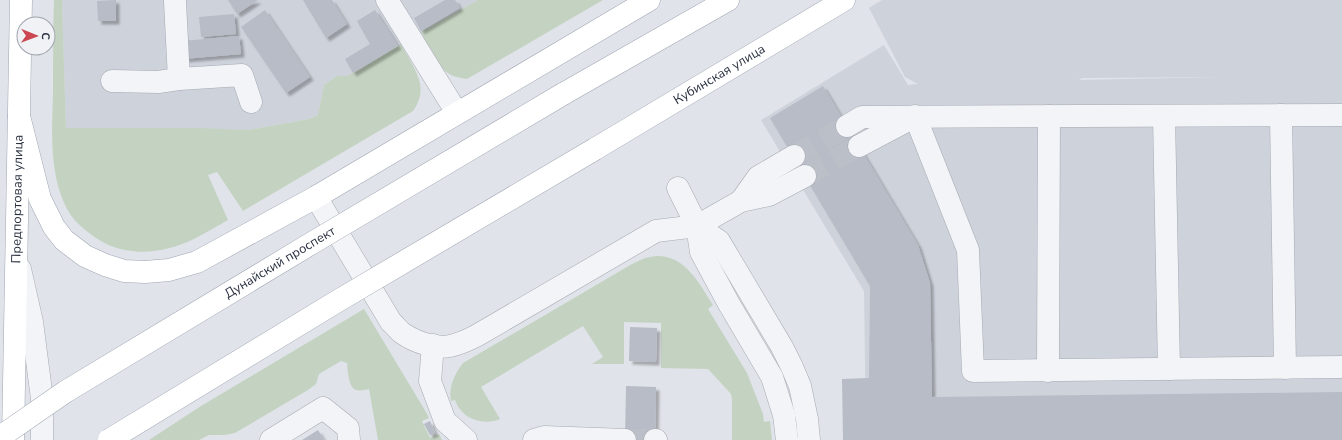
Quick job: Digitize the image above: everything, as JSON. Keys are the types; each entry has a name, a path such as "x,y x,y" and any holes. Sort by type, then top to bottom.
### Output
{"main road":[{"path":"19,116 40,199 54,227 64,240 85,256 105,265 124,271 145,272 169,270 197,262 316,197 650,0"},
{"name":"Дунайский проспект","path":"0,437 65,392 312,243 563,94 728,0"},
{"name":"Кубинская улица","path":"109,440 336,302 844,0"},
{"name":"Предпортовая улица","path":"13,440 20,11"}],"street":[{"path":"20,11 25,0"},
{"path":"387,0 457,113"},
{"path":"171,1 178,79"},
{"path":"112,81 158,82 178,79 242,75 251,102"},
{"path":"1281,115 1285,368"},
{"path":"847,126 862,117 1342,115"},
{"path":"915,116 968,250 973,371 1342,367"},
{"path":"859,146 915,116"},
{"path":"1048,371 1049,116"},
{"path":"1164,116 1169,369"},
{"path":"741,201 758,177 794,156"},
{"path":"316,197 391,322 402,333 422,343 440,347 449,347 462,343 476,336 656,231 697,226 741,201 769,195 805,176"},
{"path":"678,188 697,226 701,252 729,304 772,377 784,415 787,440"},
{"path":"697,226 719,241 785,354 800,386 807,419 809,440"},
{"path":"16,250 32,322 42,398 42,440"},
{"path":"433,345 430,381 445,421 466,440"},
{"path":"271,440 323,408 348,428 349,440"},
{"path":"534,440 544,437 625,440"}],"shaded area":[{"path":"62,0 478,0 347,76 337,76 324,85 318,115 309,119 248,130 66,128"},
{"path":"882,0 1342,0 1342,440 866,440 864,291 761,120 884,45 908,85 918,84 905,77 869,8","holes":["1222,77 1079,80 1082,78"]}],"green space":[{"path":"54,0 62,0 66,128 198,128 248,130 309,119 318,115 324,85 337,76 347,76 401,44 418,77 420,93 418,102 413,111 243,211 217,172 208,175 228,220 194,239 170,248 144,252 119,249 96,238 74,219 65,205 56,178 52,136 53,56 56,56 56,16 54,16"},
{"path":"478,0 603,0 467,79 449,74 441,67 421,32"},
{"path":"656,256 675,260 683,265 690,272 708,297 713,305 708,309 747,373 763,414 764,422 770,421 772,440 732,440 731,394 708,369 661,368 661,323 624,322 624,364 592,364 603,357 583,326 481,387 500,419 487,422 473,419 462,412 455,400 451,401 451,386 457,371 463,363 632,264 645,258"},
{"path":"364,309 426,412 429,418 422,421 430,438 439,434 442,440 378,440 369,389 356,390 351,386 347,363 341,361 319,374 316,384 308,390 235,433 209,435 199,440 149,440 201,406"}],"building":[{"path":"116,0 116,21 98,21 97,1"},
{"path":"228,0 258,0 237,14"},
{"path":"303,0 332,0 347,24 326,38"},
{"path":"445,0 455,0 460,8 421,31 414,18"},
{"path":"265,10 310,77 286,93 241,27"},
{"path":"375,10 398,46 353,73 345,59 370,44 357,21"},
{"path":"234,14 236,34 201,37 199,17"},
{"path":"239,36 241,54 183,59 182,41"},
{"path":"823,86 918,245 930,283 932,397 1342,392 1342,440 843,440 842,379 869,378 870,286 770,118"},
{"path":"630,327 657,328 656,362 629,361"},
{"path":"626,386 656,387 655,440 625,440"},
{"path":"430,421 435,433 430,435 424,424"},
{"path":"318,430 324,440 302,440"}],"tunnel":[{"path":"794,156 847,126"},
{"path":"805,176 859,146"},
{"path":"625,440 655,440"}]}
